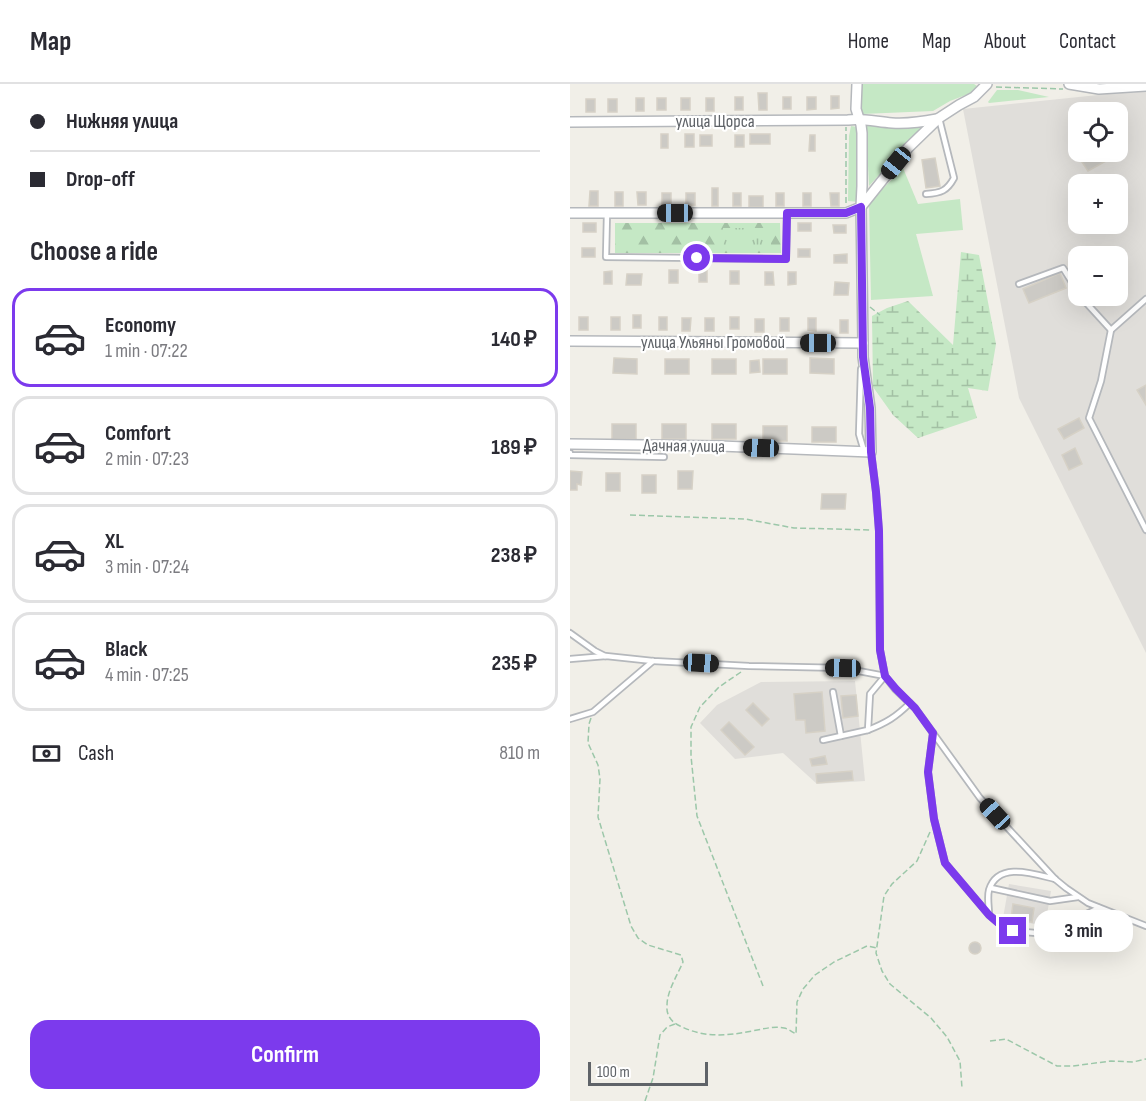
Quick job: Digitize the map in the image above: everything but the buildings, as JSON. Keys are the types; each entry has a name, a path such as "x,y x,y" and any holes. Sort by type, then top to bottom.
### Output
{"street":[{"path":"857,84 856,109 862,133 863,357 870,408 867,451"},
{"path":"570,213 846,213 861,207 908,148 939,118 974,98 987,84"},
{"path":"1069,84 1099,89 1146,86"},
{"name":"улица Щорса","path":"570,122 848,120 859,118 896,124 918,123 939,118"},
{"name":"улица Ульяны Громовой","path":"570,341 863,343"},
{"name":"Дачная улица","path":"570,444 867,451"}],"lane":[{"path":"927,194 938,193 949,188 954,178 939,118"},
{"path":"607,213 606,257 786,259 787,213"},
{"path":"1018,285 1063,268 1068,276"},
{"path":"1146,299 1111,330 1101,381 1089,418 1146,530"},
{"path":"1090,306 1111,330"},
{"path":"867,451 876,492 879,531 880,650 885,676 925,720 980,798 1055,879 1078,897 1099,908 1146,926"},
{"path":"570,453 570,455 664,457"},
{"path":"570,633 606,656"},
{"path":"570,658 606,656 749,666 843,668 885,676"},
{"path":"570,719 593,712 653,661"},
{"path":"868,730 870,694 885,676"},
{"path":"833,692 841,736"},
{"path":"823,740 868,730 885,723 898,715 910,703"},
{"path":"933,733 928,772 934,819 945,863 989,915 1003,927 1013,931 1036,933 1050,931 1099,908"},
{"path":"989,915 989,891 996,877 1006,872 1020,871 1055,879"},
{"path":"991,888 1050,901 1078,897"}],"path":[{"path":"846,213 846,128 848,120"},
{"path":"630,516 745,519 794,528 879,531"},
{"path":"749,666 719,687 700,707 691,727 691,756 697,816 763,986"},
{"path":"593,712 589,724 588,743 598,765 600,779 598,817 631,926 638,938 648,945 671,951 681,956 683,962 670,990 667,1004 668,1016 676,1024 689,1031 710,1035 730,1035 771,1028 787,1028 796,1034 797,1002 803,989 815,975 834,962 867,946 876,948"},
{"path":"934,819 917,861 892,884 884,896 876,953 882,971 890,984 931,1018 947,1037 960,1061 962,1088"},
{"path":"645,1101 653,1078 660,1035 667,1027 676,1024"},
{"path":"990,1041 1006,1040 1057,1066 1111,1061 1133,1062 1146,1059"}],"shaded area":[{"path":"1146,90 1146,653 1019,398 963,109"},
{"path":"855,681 865,781 817,784 783,753 735,759 700,723 717,705 761,682"},
{"path":"1009,884 1051,891 1045,926 1003,918"}],"green space":[{"path":"862,84 974,84 977,86 971,93 933,111 862,114"},
{"path":"997,90 1018,90 1049,97 989,103"},
{"path":"851,126 857,127 859,202 848,201"},
{"path":"866,126 924,126 869,186"},
{"path":"903,168 918,204 960,199 963,230 916,234 933,296 871,300 869,203"},
{"path":"615,223 780,223 781,253 615,253"},
{"path":"723,228 771,228 771,247 723,248"},
{"path":"961,252 979,255 996,344 988,391 968,388 977,418 918,438 893,415 873,387 872,316 908,301 953,345"}],"route":[{"path":"697,258 786,259 787,213 846,213 861,207 863,357 870,408 871,452 879,531 882,663 885,676 915,708 933,733 928,772 934,819 945,863 989,915 1003,927 1013,931"}]}
